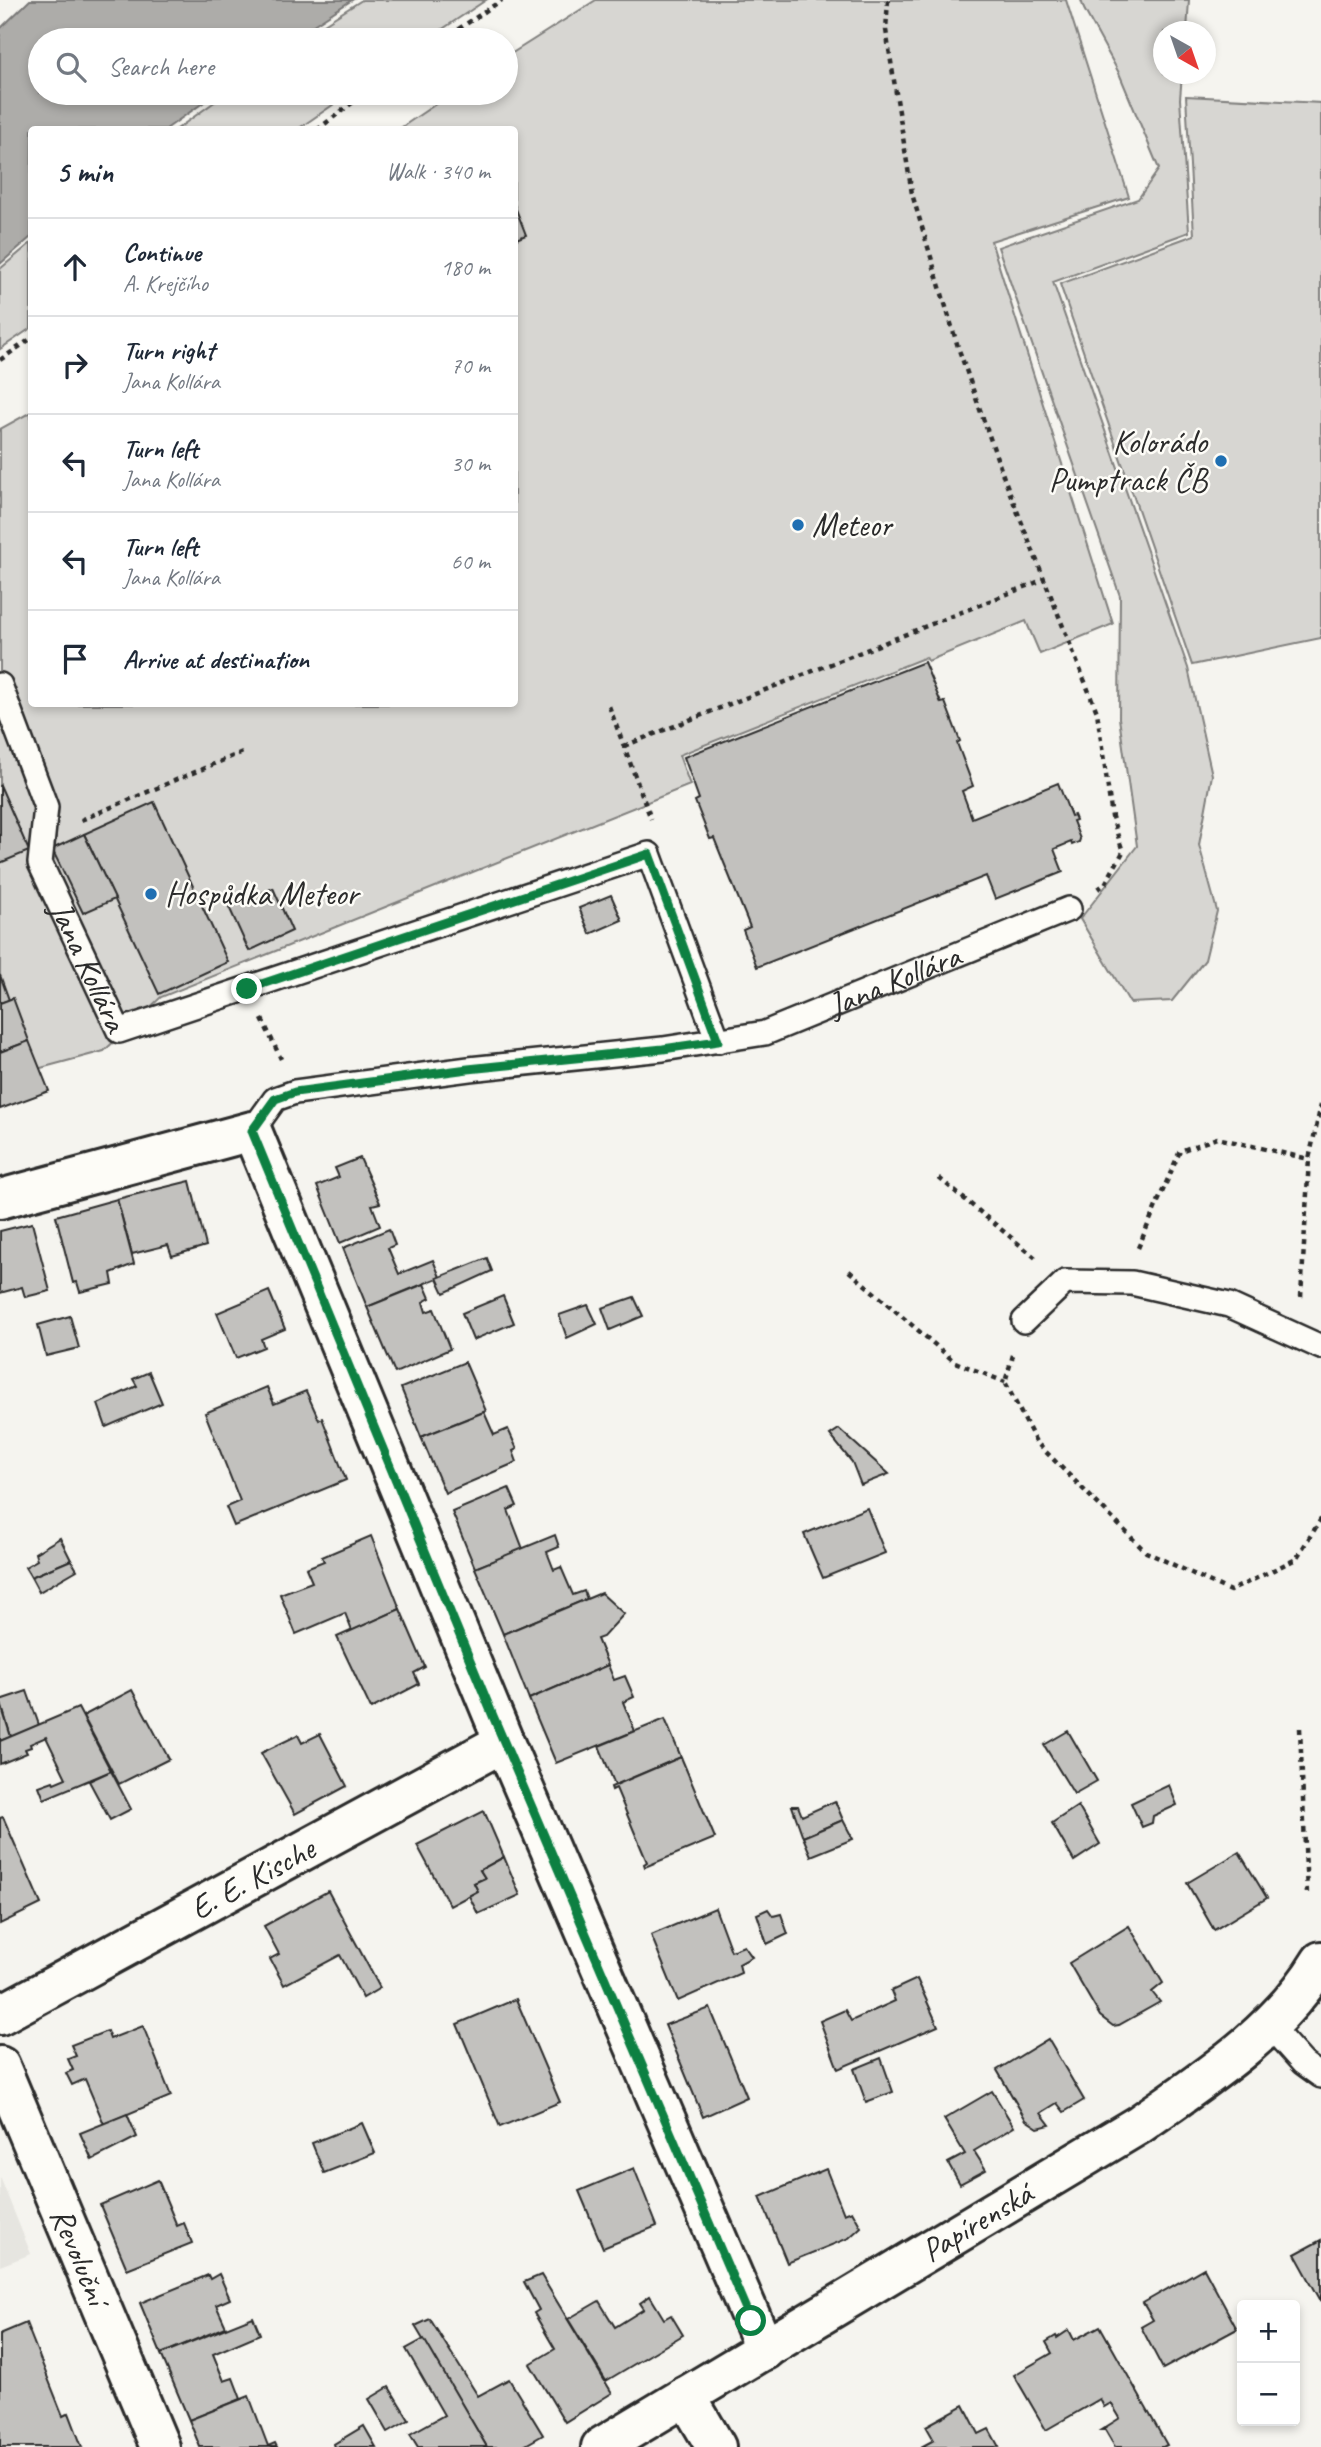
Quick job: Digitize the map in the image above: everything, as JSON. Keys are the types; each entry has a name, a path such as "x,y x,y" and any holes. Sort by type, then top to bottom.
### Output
{"street":[{"path":"0,1199 252,1131 504,1742 765,2350"},
{"name":"E. E. Kische","path":"0,2015 504,1742"},
{"name":"Papírenská","path":"601,2447 1140,2124 1203,2081 1269,2025 1292,2003 1321,1961"},
{"name":"Revoluční","path":"0,2066 160,2447"},
{"path":"686,2396 716,2447"}],"lane":[{"path":"0,685 46,807 43,836"},
{"name":"Jana Kollára","path":"43,836 40,863 119,1031 649,854"},
{"path":"649,854 718,1041"},
{"name":"Jana Kollára","path":"252,1131 275,1099 295,1092 468,1069 663,1049 765,1033 1069,909"},
{"path":"1024,1321 1065,1282 1132,1283 1228,1305 1321,1347"},
{"path":"1269,2025 1303,2063 1321,2076"}],"path":[{"path":"460,28 502,0"},
{"path":"888,0 886,30 912,194 958,347 1004,478 1097,712 1112,817 1123,852 1105,884 1069,909"},
{"path":"322,126 349,105"},
{"path":"0,360 28,341"},
{"path":"624,746 1045,579"},
{"path":"609,706 662,850 649,854"},
{"path":"43,836 245,751"},
{"path":"258,1011 282,1062"},
{"path":"1298,1336 1309,1159 1321,1105"},
{"path":"1132,1283 1137,1251 1180,1151 1217,1138 1309,1159"},
{"path":"939,1178 1065,1282"},
{"path":"849,1271 955,1362 1005,1382 1036,1442 1146,1552 1230,1591 1296,1559 1321,1519"},
{"path":"1005,1382 1024,1321"},
{"path":"1300,1728 1307,1894"}],"shaded area":[{"path":"30,0 352,0 309,28 28,28 28,105 200,105 170,126 28,126 28,240 0,264 0,29"},
{"path":"362,0 486,0 444,28 318,28"},
{"name":"Meteor","path":"596,0 1066,0 1129,197 991,241 1113,624 1040,654 1026,621 928,661 926,657 679,755 690,785 161,997 104,1051 0,1079 0,429 28,414 28,707 518,707 518,126 403,126 434,105 518,105 518,49"},
{"path":"1081,0 1189,0 1188,21 1153,21 1153,84 1181,84 1189,232 1053,282 1188,668 1212,775 1199,845 1217,911 1205,960 1172,1001 1130,1003 1080,919 1137,846 1119,718 1120,596 998,247 1138,199 1159,169 1119,73"},
{"name":"Kolorádo Pumptrack ČB","path":"1186,96 1321,103 1321,638 1192,665 1060,284 1194,235"},
{"path":"210,105 333,105 302,126 181,126"},
{"path":"28,246 28,330 0,349 0,269"},
{"path":"0,2177 31,2254 0,2266"}],"building":[{"path":"518,214 526,235 518,238"},
{"path":"924,662 941,703 945,702 960,741 957,743 973,786 962,791 972,818 1058,783 1071,816 1074,815 1076,820 1073,821 1080,839 1072,845 1071,842 1054,849 1063,872 995,899 986,876 757,967 743,930 750,927 714,838 710,839 695,801 699,799 684,757"},
{"path":"0,785 29,851 0,863"},
{"path":"154,802 228,962 159,994 84,834"},
{"path":"84,834 115,899 83,913 52,849"},
{"path":"273,888 292,931 249,951 229,907"},
{"path":"611,895 622,920 590,934 579,908"},
{"path":"0,975 9,1000 0,1003"},
{"path":"13,998 29,1041 0,1052 0,1003"},
{"path":"29,1041 49,1091 0,1109 0,1052"},
{"path":"360,1158 380,1203 372,1205 380,1226 340,1243 317,1186 339,1177 335,1168"},
{"path":"190,1181 206,1246 172,1256 168,1245 132,1254 117,1199"},
{"path":"117,1199 134,1264 111,1273 113,1284 80,1292 77,1282 73,1283 56,1216"},
{"path":"32,1223 50,1291 25,1297 22,1287 0,1293 0,1231"},
{"path":"389,1229 395,1245 388,1248 399,1274 433,1260 440,1277 367,1307 343,1248"},
{"path":"487,1258 492,1271 444,1293 437,1278"},
{"path":"424,1284 430,1298 423,1302 426,1312 434,1309 450,1349 395,1373 367,1307"},
{"path":"269,1291 285,1329 261,1339 264,1347 236,1358 217,1313"},
{"path":"503,1296 514,1323 473,1340 462,1313"},
{"path":"634,1297 643,1316 610,1330 602,1308"},
{"path":"588,1305 597,1324 567,1338 559,1315"},
{"path":"70,1316 79,1348 46,1356 38,1325"},
{"path":"465,1362 486,1411 421,1437 401,1388"},
{"path":"149,1372 162,1403 106,1427 98,1404 137,1386 133,1379"},
{"path":"267,1387 274,1404 306,1391 319,1420 322,1418 346,1480 234,1526 226,1507 240,1501 205,1413"},
{"path":"484,1412 494,1435 508,1429 517,1449 513,1451 517,1462 445,1493 421,1437"},
{"path":"839,1429 889,1474 861,1485 852,1462 830,1435"},
{"path":"509,1488 517,1506 508,1510 523,1549 475,1568 452,1512"},
{"path":"867,1508 885,1553 823,1578 804,1534"},
{"path":"555,1535 559,1547 547,1552 554,1570 561,1567 573,1595 584,1591 587,1599 503,1634 475,1568"},
{"path":"371,1536 400,1609 352,1631 345,1613 296,1634 280,1594 312,1582 306,1568 324,1561 322,1557"},
{"path":"60,1538 71,1560 31,1577 25,1567 37,1560 35,1553"},
{"path":"71,1560 77,1570 39,1592 31,1577"},
{"path":"601,1593 624,1614 603,1637 597,1639 608,1665 529,1699 503,1634"},
{"path":"400,1609 425,1667 414,1673 419,1684 371,1709 337,1637"},
{"path":"608,1665 614,1680 625,1676 634,1697 623,1702 635,1731 556,1763 529,1699"},
{"path":"132,1690 169,1759 119,1784 83,1716"},
{"path":"27,1691 39,1725 11,1737 0,1700"},
{"path":"0,1702 11,1737 0,1741"},
{"path":"78,1708 111,1771 44,1799 39,1786 66,1778 46,1737 30,1744 31,1747 25,1749 27,1753 0,1764 0,1741"},
{"path":"665,1719 681,1757 615,1785 599,1746"},
{"path":"1068,1731 1097,1781 1074,1794 1044,1745"},
{"path":"320,1734 347,1786 295,1814 261,1753 298,1735 302,1743"},
{"path":"681,1757 715,1838 645,1867 647,1862 616,1788 612,1790 611,1787"},
{"path":"111,1771 131,1809 110,1820 89,1781"},
{"path":"1169,1785 1177,1805 1153,1816 1152,1823 1142,1827 1131,1803"},
{"path":"835,1801 843,1820 803,1837 792,1806 798,1806 802,1816"},
{"path":"1078,1806 1100,1844 1074,1861 1052,1823"},
{"path":"484,1811 504,1857 480,1870 485,1878 474,1883 478,1891 450,1906 417,1845"},
{"path":"3,1817 41,1904 0,1924 0,1818"},
{"path":"843,1820 853,1839 811,1856 803,1837"},
{"path":"1239,1852 1267,1898 1214,1930 1187,1883"},
{"path":"504,1857 520,1895 478,1914 469,1896 478,1891 474,1883 485,1878 480,1870"},
{"path":"328,1891 380,1988 363,1998 340,1955 284,1985 270,1959 279,1954 264,1926"},
{"path":"715,1908 731,1951 744,1946 752,1957 739,1964 741,1973 678,2001 651,1935"},
{"path":"768,1909 773,1916 781,1914 788,1934 767,1944 757,1914"},
{"path":"1129,1926 1163,1983 1152,1992 1160,2002 1113,2026 1100,2016 1069,1963"},
{"path":"917,1979 938,2026 838,2069 820,2021 845,2010 851,2021 895,2001 891,1991"},
{"path":"516,1999 560,2102 500,2127 457,2024"},
{"path":"710,2008 747,2097 703,2117 665,2025"},
{"path":"143,2026 171,2096 104,2124 85,2079 72,2085 66,2073 73,2070 68,2059 76,2056 71,2045 107,2031 110,2039"},
{"path":"1048,2039 1084,2100 1064,2112 1057,2103 1041,2113 1050,2125 1038,2128 1026,2120 997,2070"},
{"path":"881,2058 893,2092 866,2102 854,2069"},
{"path":"992,2091 1014,2127 974,2151 986,2170 960,2184 948,2163 965,2154 944,2119"},
{"path":"127,2114 137,2137 92,2160 80,2133"},
{"path":"362,2123 375,2153 324,2173 312,2143"},
{"path":"634,2168 657,2226 603,2248 579,2191"},
{"path":"826,2169 844,2214 852,2211 861,2227 849,2238 787,2263 760,2197"},
{"path":"158,2180 177,2226 184,2223 192,2243 127,2269 100,2205"},
{"path":"1321,2240 1321,2301 1295,2254"},
{"path":"1204,2268 1237,2329 1163,2369 1141,2327 1153,2320 1143,2303"},
{"path":"219,2274 230,2299 216,2305 226,2327 161,2354 140,2303 208,2275 210,2279"},
{"path":"541,2275 612,2393 565,2422 530,2364 555,2349 534,2313 539,2310 524,2282"},
{"path":"650,2296 664,2319 671,2315 683,2335 606,2381 568,2319 599,2301 615,2327 644,2309 640,2303"},
{"path":"253,2317 260,2334 213,2354 224,2381 233,2378 241,2399 189,2420 161,2354"},
{"path":"430,2319 478,2396 509,2379 543,2435 522,2447 487,2447 415,2326"},
{"path":"26,2323 63,2416 69,2413 82,2447 0,2447 0,2334"},
{"path":"1100,2326 1167,2445 1115,2447 1105,2430 1101,2430 1120,2418 1111,2403 1104,2407 1100,2399 1046,2430 1014,2375 1052,2353 1046,2342 1056,2336 1057,2338 1069,2330 1074,2340"},
{"path":"424,2339 487,2447 418,2447 410,2434 444,2415 406,2349"},
{"path":"389,2387 409,2420 388,2432 369,2399"},
{"path":"249,2396 268,2446 275,2443 277,2447 200,2447 189,2420"},
{"path":"964,2405 979,2434 989,2429 999,2447 921,2447 934,2440 926,2426"},
{"path":"364,2426 376,2447 335,2447 334,2444"}],"place":[{"name":"Kolorádo Pumptrack ČB","path":"1221,461"},
{"name":"Meteor","path":"798,525"},
{"name":"Hospůdka Meteor","path":"151,894"}],"route":[{"path":"247,989 649,854 718,1041 468,1069 295,1092 275,1099 252,1131 493,1716 751,2321"}]}
